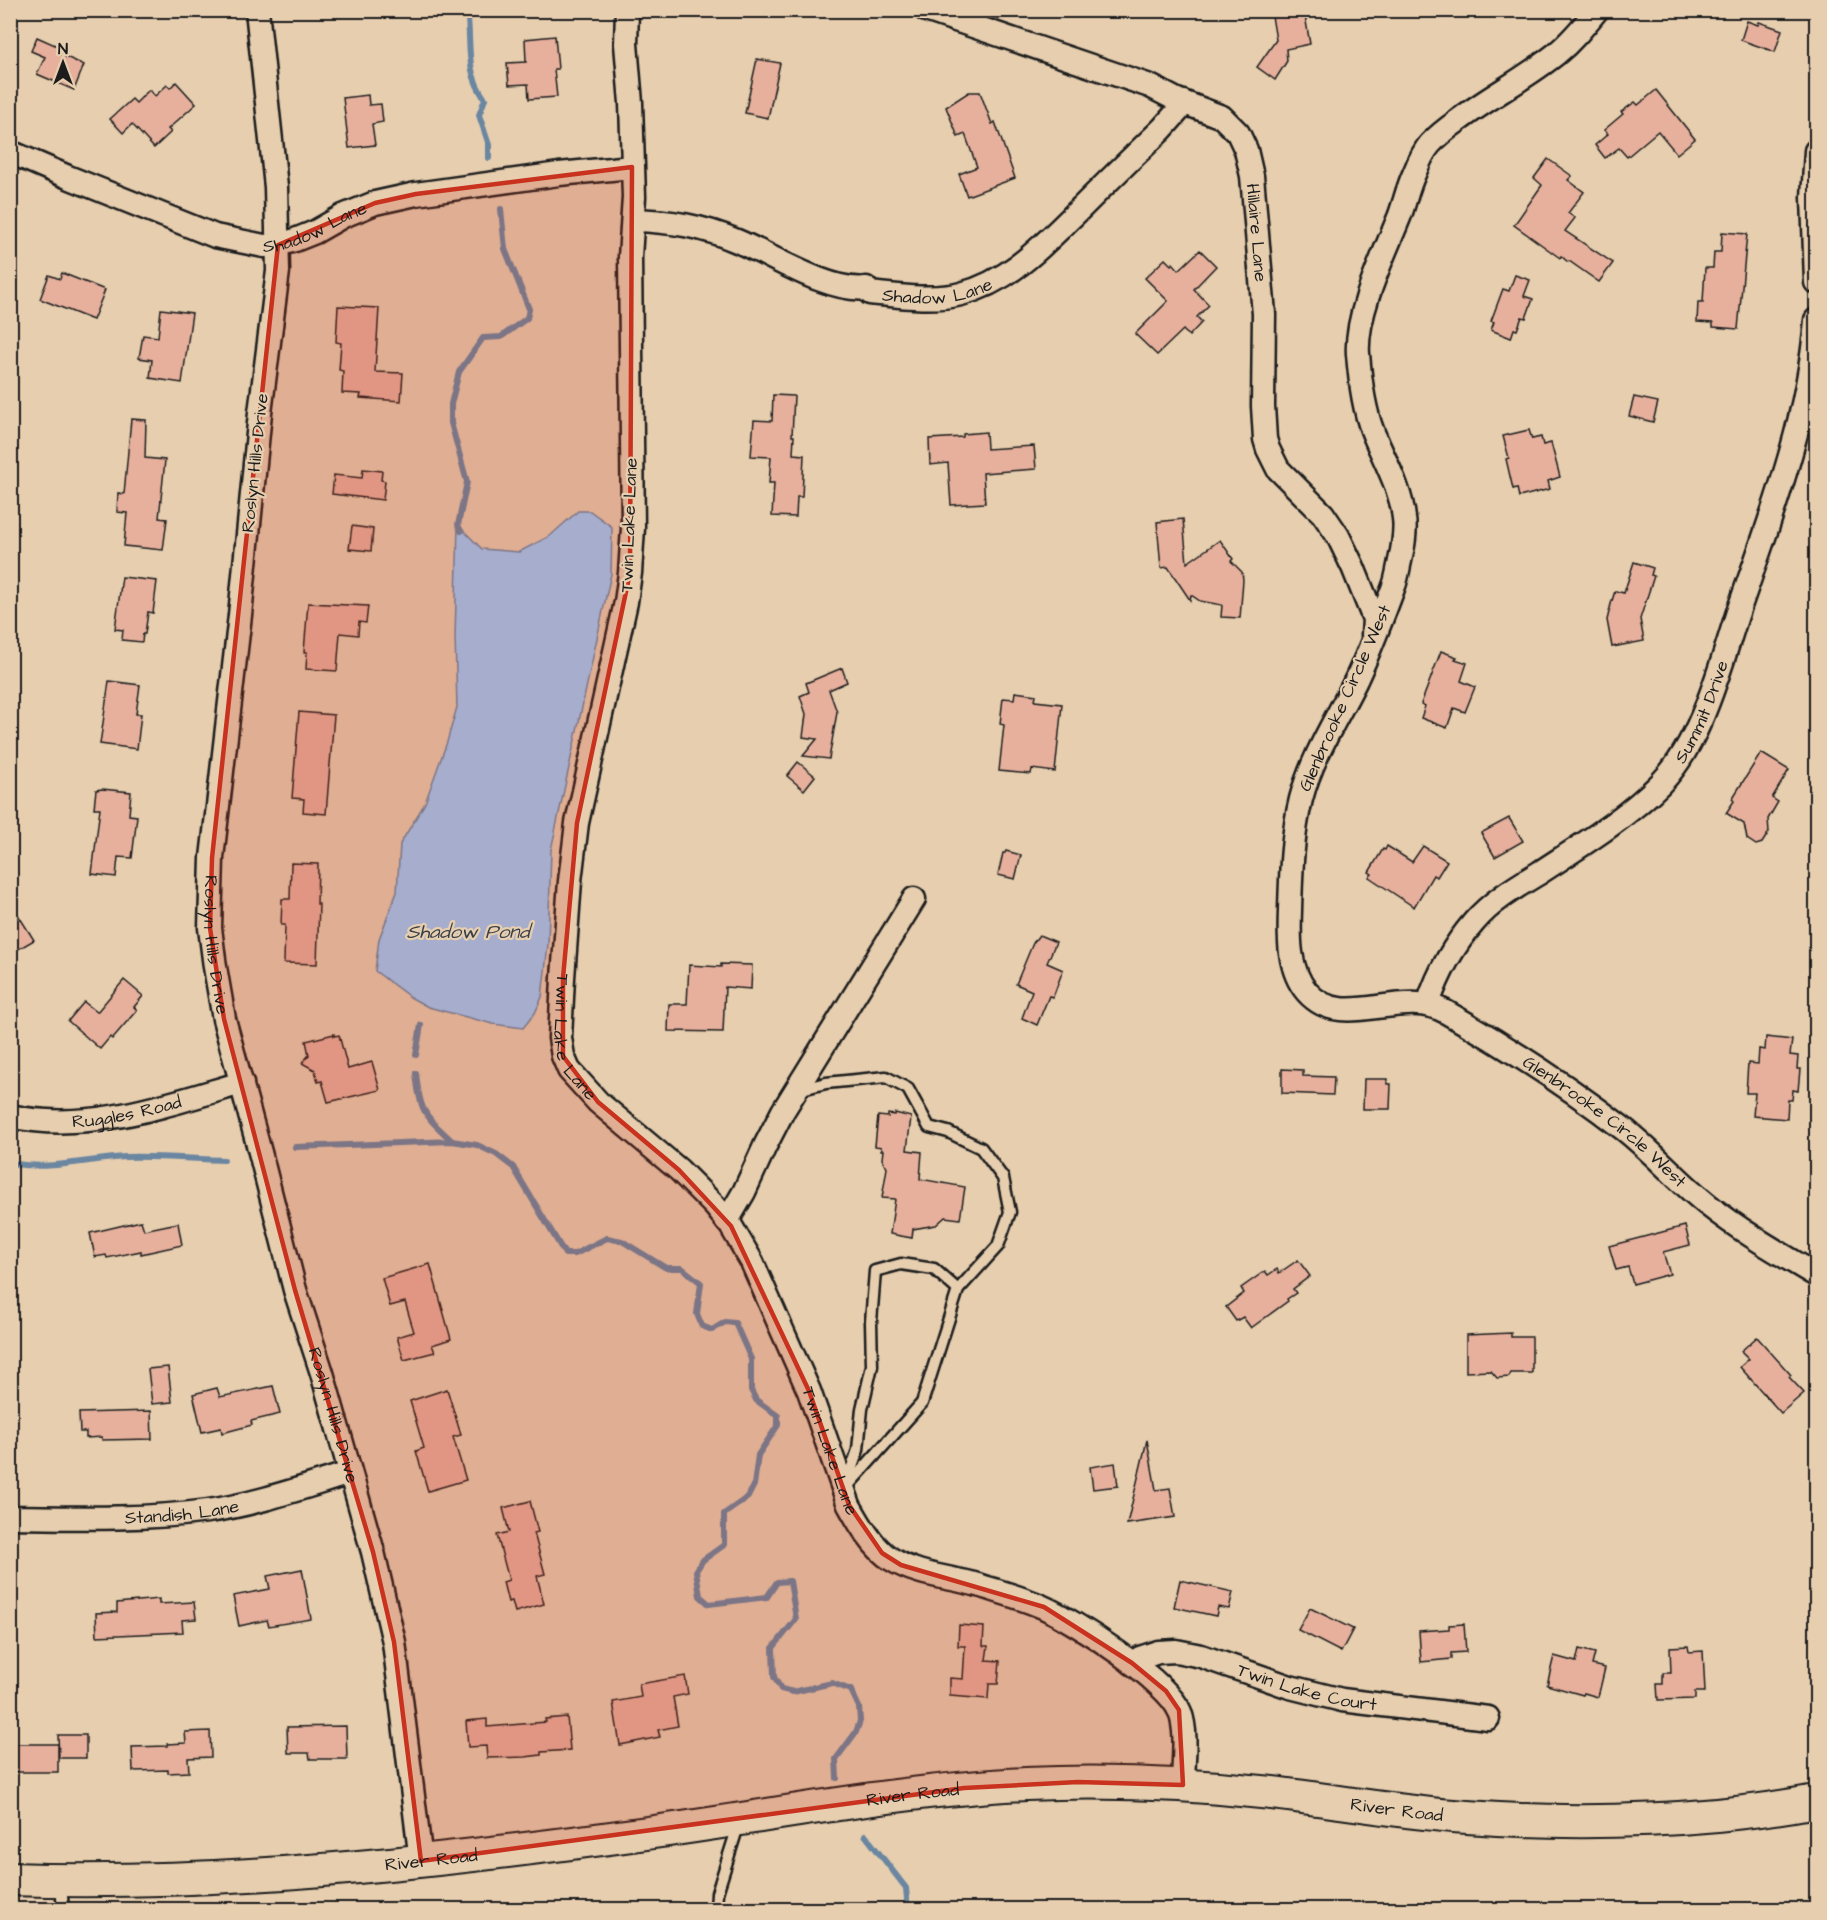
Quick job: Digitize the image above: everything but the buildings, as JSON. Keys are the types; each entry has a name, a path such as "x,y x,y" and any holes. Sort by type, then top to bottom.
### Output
{"main road":[{"name":"River Road","path":"10,1879 62,1895 114,1881 210,1878 421,1861 588,1841 964,1788 1067,1783 1183,1785 1273,1793 1438,1814 1512,1820 1657,1820 1720,1815 1816,1802"}],"street":[{"name":"Roslyn Hills Drive","path":"257,10 276,187 278,271 260,413 212,858 210,928 214,968 224,1019 295,1290 373,1552 394,1642 421,1861"},
{"name":"Twin Lake Lane","path":"627,10 626,44 631,103 633,220 630,257 633,528 626,602 577,824 562,978 560,1038 563,1056 569,1070 598,1102 679,1170 727,1221 752,1262 775,1311 809,1392 857,1520 882,1553 913,1569 1044,1607 1101,1641 1132,1663 1166,1691 1179,1710 1183,1731 1183,1785"},
{"name":"Hillaire Lane","path":"926,10 1150,86 1222,117 1238,133 1246,150 1252,176 1264,314 1265,439 1278,469 1323,514 1338,536 1374,619 1373,639"},
{"name":"Glenbrooke Circle West","path":"1597,10 1577,35 1555,55 1486,100 1442,132 1427,147 1413,174 1366,304 1358,342 1364,401 1371,427 1400,499 1405,521 1402,548 1395,584 1373,639 1357,678 1314,762 1302,796 1291,868 1292,957 1297,976 1308,993 1322,1004 1332,1008 1356,1010 1411,1002 1428,1004 1486,1035 1550,1076 1628,1132 1708,1204 1748,1235 1816,1275"},
{"name":"Shadow Lane","path":"633,220 668,221 704,229 735,240 826,281 854,289 866,288 870,292 893,296 938,297 961,294 989,284 1021,264 1162,129 1183,102"},
{"path":"1816,151 1813,196 1816,282"},
{"name":"Shadow Lane","path":"10,152 215,236 264,246 278,245 315,232 343,216 375,203 416,194 559,174 632,167"},
{"name":"Summit Drive","path":"1428,1004 1436,979 1475,920 1499,899 1580,846 1638,804 1661,783 1679,761 1696,731 1760,549 1798,428 1814,357 1816,320"},
{"path":"727,1221 795,1090 914,899"},
{"name":"Ruggles Road","path":"10,1116 38,1121 77,1121 119,1116 242,1083"},
{"name":"Standish Lane","path":"10,1517 164,1516 260,1500 351,1473"},
{"name":"Twin Lake Court","path":"1132,1663 1158,1652 1176,1651 1202,1656 1290,1687 1342,1700 1488,1718"}],"lane":[{"path":"795,1090 826,1083 886,1077 908,1089 929,1127 948,1132 981,1148 1003,1178 1010,1212 998,1246 957,1290 922,1403 844,1490"},
{"path":"844,1490 858,1450 862,1409 872,1366 871,1322 875,1271 901,1264 934,1269 957,1290"},
{"path":"716,1910 717,1893 740,1820"}],"highlighted area":[{"path":"632,167 630,573 577,823 563,978 563,1056 598,1102 679,1170 731,1226 809,1391 849,1505 882,1553 901,1565 1044,1607 1132,1663 1166,1691 1179,1710 1183,1785 1078,1782 964,1788 421,1861 394,1642 373,1552 295,1290 224,1019 210,928 212,858 278,245 375,203 416,194"}],"water":[{"name":"Shadow Pond","path":"578,511 590,511 612,527 611,574 551,850 548,945 542,997 535,1013 523,1028 493,1024 428,1007 410,997 375,971 379,939 397,892 400,844 425,803 457,707 455,637 458,525 482,549 519,552 550,536"}],"waterway":[{"path":"467,10 471,67 478,88 485,99 479,115 489,145 489,158"},
{"path":"461,531 458,525 467,482 451,423 451,404 459,372 483,338 501,337 527,318 529,309 505,249 501,209"},
{"path":"416,1055 421,1025"},
{"path":"416,1073 419,1097 425,1112 452,1141"},
{"path":"295,1147 452,1141 477,1145 496,1154 513,1167 565,1254 575,1254 607,1238 622,1241 666,1268 682,1268 701,1283 697,1314 702,1326 712,1330 725,1322 735,1323 751,1359 751,1390 756,1400 778,1416 778,1425 758,1455 754,1485 748,1497 724,1514 724,1545 703,1560 696,1571 700,1596 709,1604 767,1597 777,1582 790,1581 796,1619 773,1648 774,1677 781,1689 793,1692 832,1683 851,1690 859,1707 860,1721 856,1732 836,1759 837,1778"},
{"path":"10,1163 40,1166 138,1157 224,1160"},
{"path":"865,1835 906,1888 908,1910"}]}
